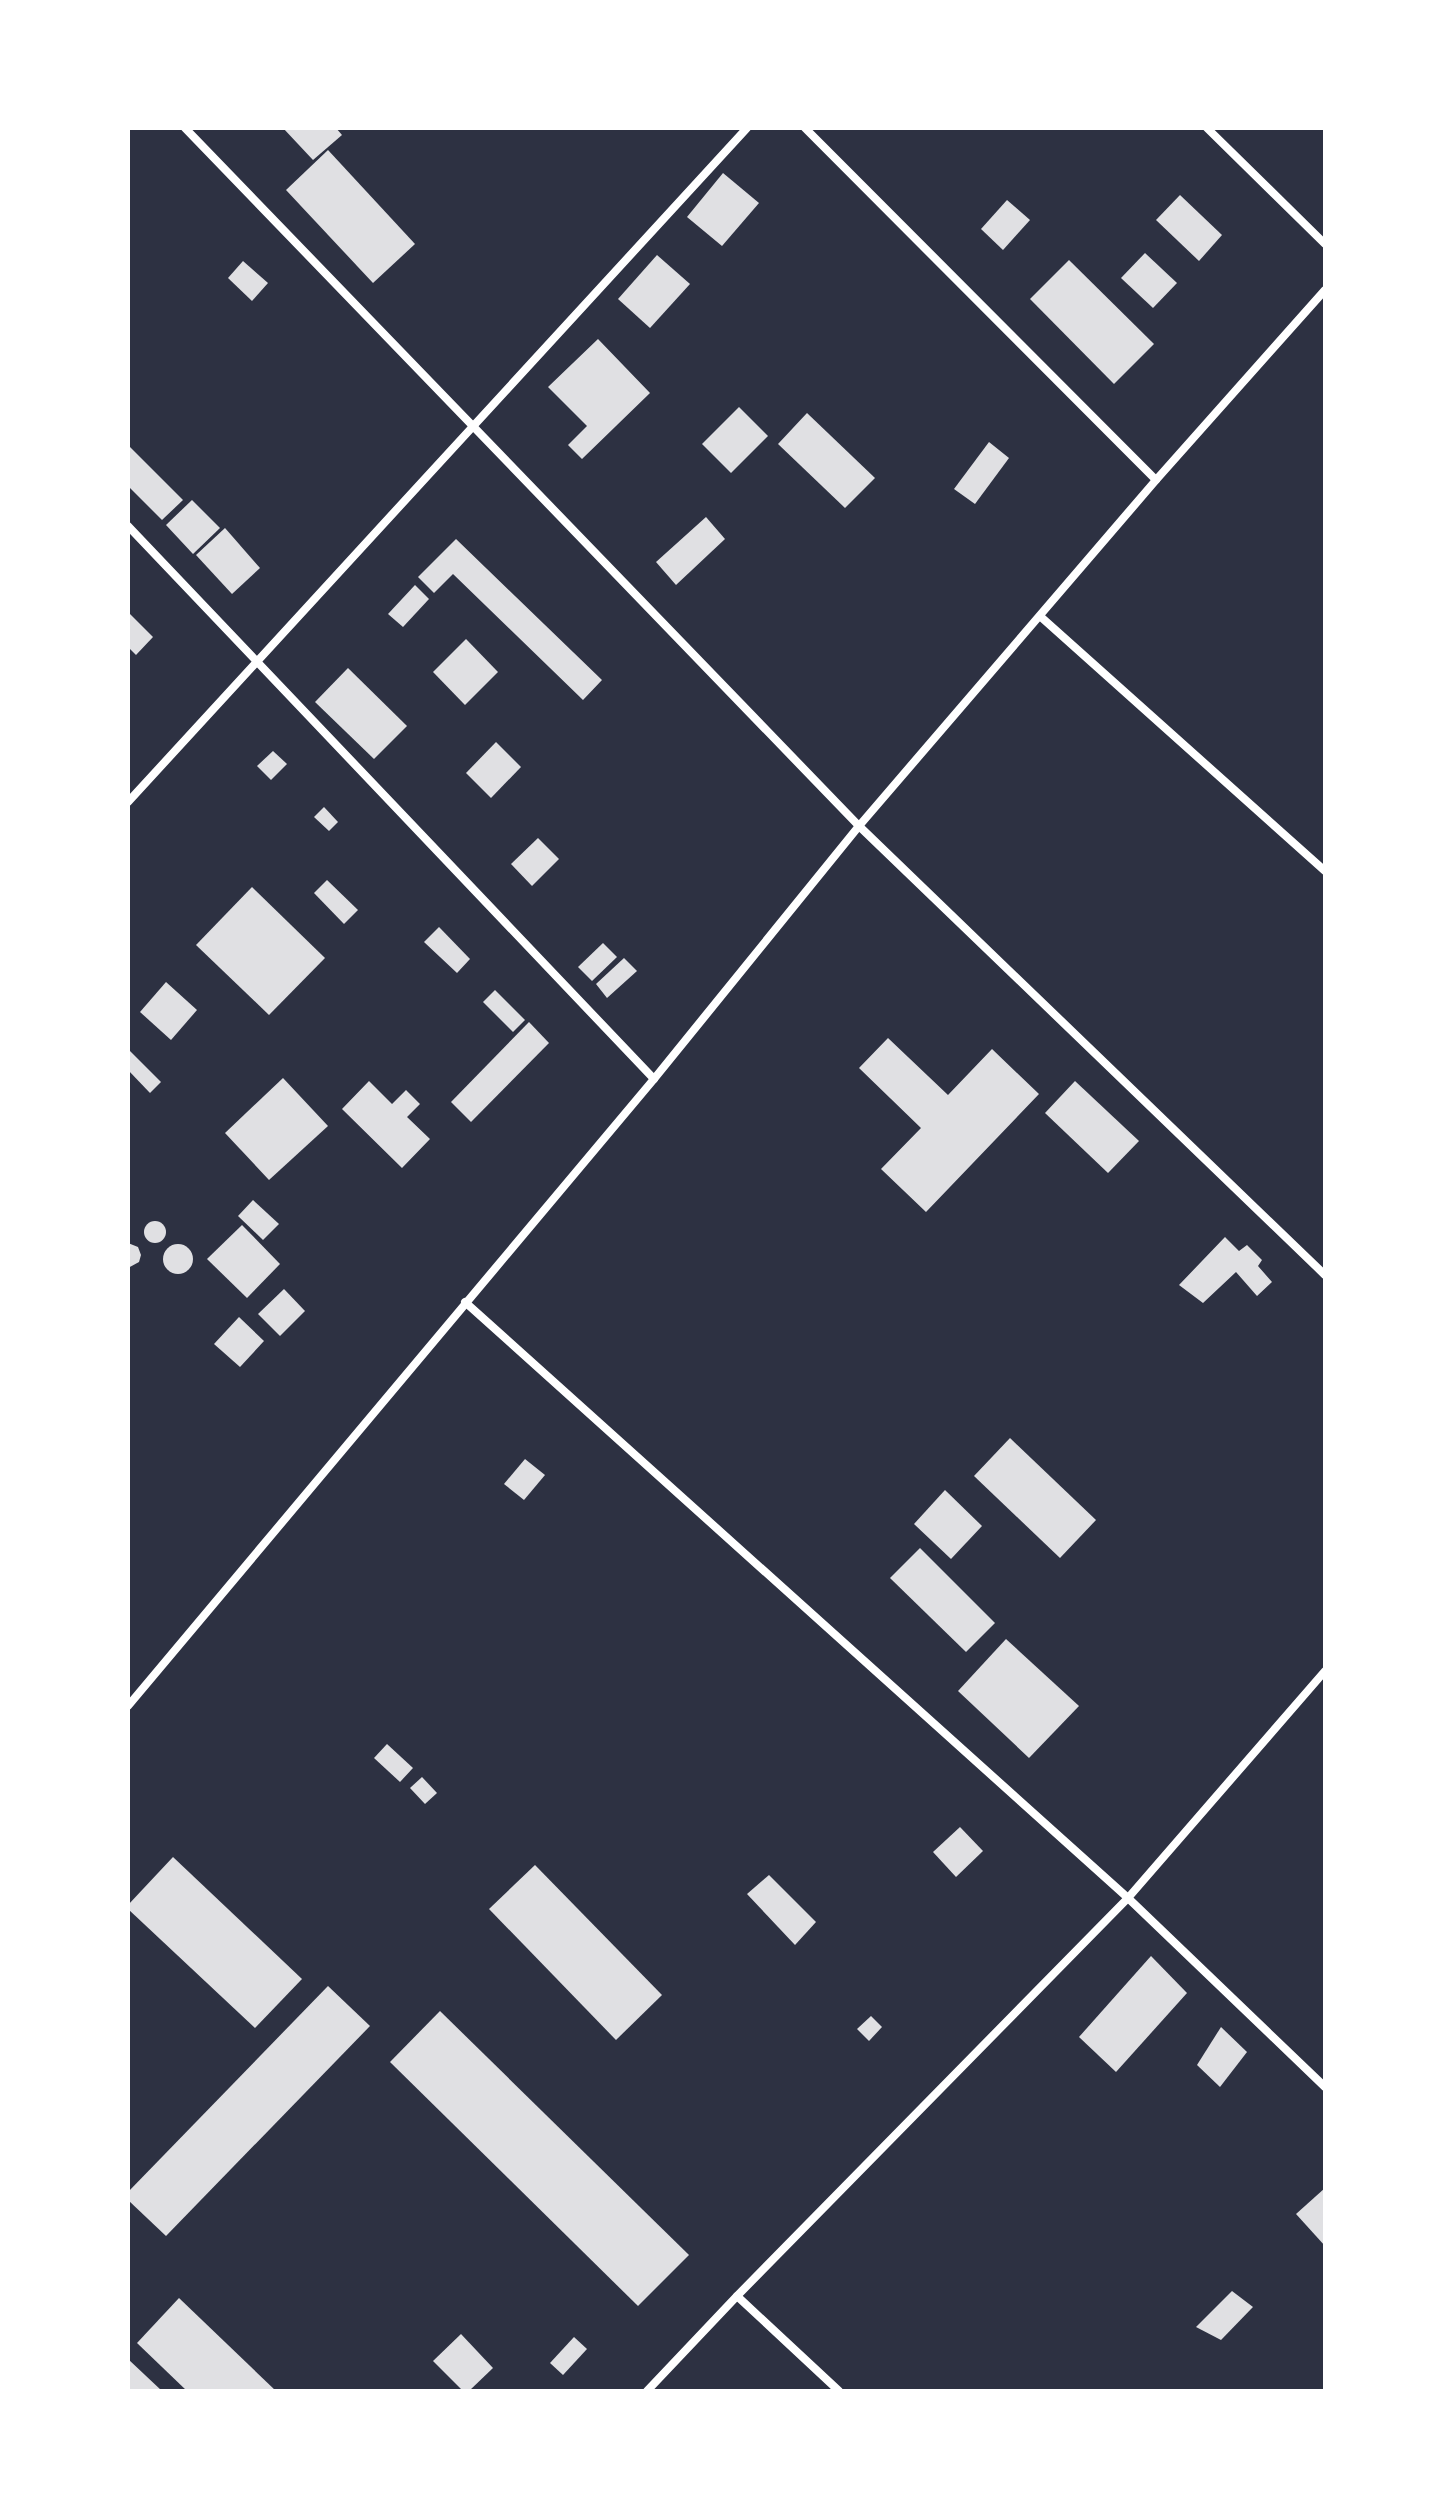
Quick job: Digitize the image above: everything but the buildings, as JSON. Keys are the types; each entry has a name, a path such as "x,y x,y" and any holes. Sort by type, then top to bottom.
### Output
{"street":[{"path":"185,128 859,826 1325,1275"},
{"path":"128,802 747,128"},
{"path":"805,128 1156,480"},
{"path":"1207,128 1325,244"},
{"path":"128,1706 654,1079 859,826 1156,480 1325,290"},
{"path":"128,526 654,1079"},
{"path":"1041,617 1325,871"},
{"path":"465,1302 1128,1898 1325,2087"},
{"path":"647,2391 1128,1898 1325,1671"},
{"path":"737,2296 839,2391"}]}
